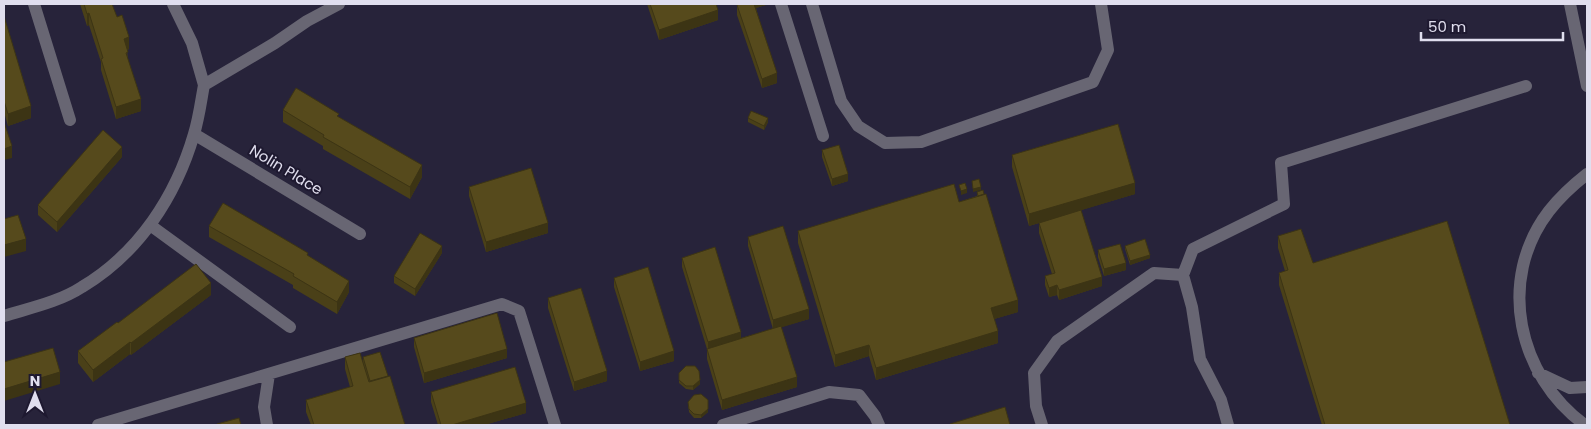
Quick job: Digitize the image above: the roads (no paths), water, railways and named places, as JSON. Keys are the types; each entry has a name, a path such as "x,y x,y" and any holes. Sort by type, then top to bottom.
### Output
{"street":[{"path":"34,4 70,120"},
{"path":"4,316 48,303 81,288 106,272 130,250 150,225 169,196 194,134 204,85 192,43 173,4"},
{"path":"204,85 275,43 307,21 339,4"},
{"path":"781,4 823,136"},
{"path":"812,4 841,101 858,126 885,143 921,142 1093,82 1108,50 1101,4"},
{"path":"1570,4 1587,86"},
{"path":"1228,425 1220,400 1200,359 1192,307 1183,274 1193,249 1284,204 1281,163 1526,86"},
{"name":"Nolin Place","path":"194,134 360,234"},
{"path":"1584,425 1572,416 1550,393 1529,355 1520,310 1520,285 1524,261 1534,235 1548,212 1574,184 1587,174"},
{"path":"150,225 290,328"},
{"path":"1042,425 1036,406 1034,373 1057,341 1154,273 1183,274"},
{"path":"98,425 502,304 519,311 555,425"},
{"path":"1538,373 1570,388 1587,387"},
{"path":"267,425 264,407 269,374"},
{"path":"723,425 829,392 858,395 876,416 879,425"}]}
